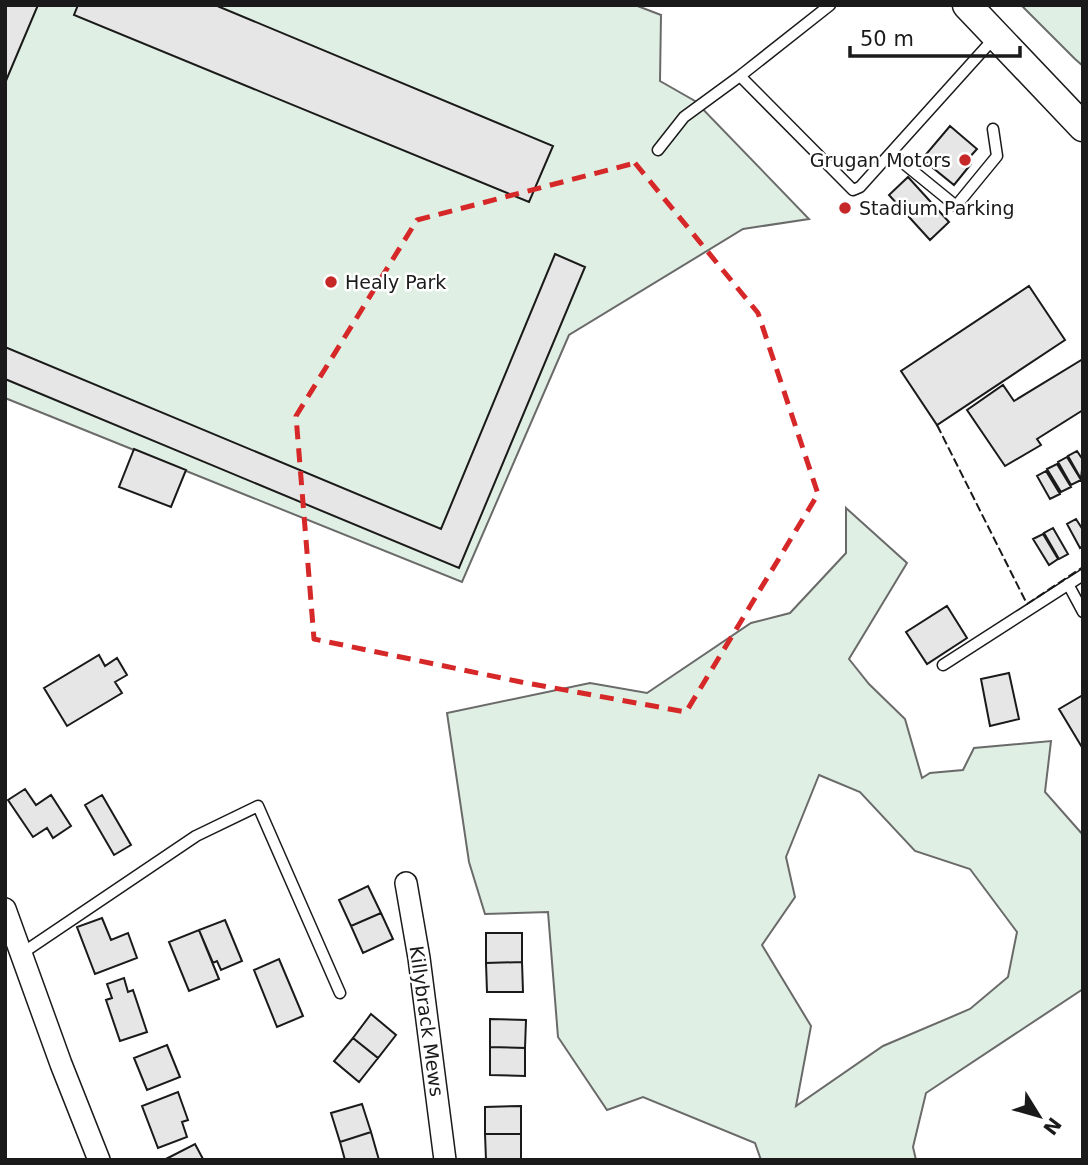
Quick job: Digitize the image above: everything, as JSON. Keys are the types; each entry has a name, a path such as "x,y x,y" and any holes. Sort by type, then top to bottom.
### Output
{"main road":[{"path":"967,5 1083,127"}],"street":[{"name":"Killybrack Mews","path":"406,883 419,958 445,1160"},
{"path":"5,909 99,1160"}],"lane":[{"path":"658,150 684,117 830,5"},
{"path":"740,76 853,190 860,187 996,36"},
{"path":"891,153 956,206 997,156 993,130"},
{"path":"943,665 1083,575"},
{"path":"1068,584 1083,611"},
{"path":"21,954 196,836 258,806 340,993"}],"highlighted area":[{"path":"635,163 758,313 818,494 686,712 521,682 314,639 296,416 417,220"}],"green space":[{"name":"Healy Park","path":"5,5 635,5 661,15 660,81 695,101 809,219 743,229 569,335 462,582 5,398"},
{"path":"1021,5 1083,5 1083,66 1075,59"},
{"path":"846,508 907,563 849,659 869,684 905,719 922,778 930,773 963,770 974,748 1051,741 1045,792 1083,835 1083,989 926,1093 913,1147 916,1160 761,1160 755,1143 643,1097 607,1110 558,1037 548,912 485,914 469,862 447,713 590,683 647,693 751,623 790,613 846,553","holes":["819,775 860,792 915,851 970,869 1017,932 1008,977 970,1009 883,1046 796,1106 811,1026 762,945 795,897 786,857"]}],"building":[{"path":"5,5 38,5 5,83"},
{"path":"78,5 215,5 553,146 529,202 74,15"},
{"path":"950,126 977,149 967,160 971,164 954,185 922,159"},
{"path":"908,177 949,222 930,240 889,195"},
{"path":"555,254 585,267 459,568 5,379 5,347 441,529"},
{"path":"1029,286 1065,340 937,425 901,371"},
{"path":"1083,359 1083,410 1037,439 1041,445 1005,466 967,410 1003,385 1014,401"},
{"path":"134,449 186,470 171,507 119,487"},
{"path":"1077,451 1083,460 1081,479 1068,456"},
{"path":"1067,457 1081,480 1071,485 1058,462"},
{"path":"1057,464 1071,487 1061,492 1047,469"},
{"path":"1046,471 1060,494 1050,499 1037,476"},
{"path":"1076,519 1083,530 1083,546 1080,548 1067,524"},
{"path":"1053,528 1068,554 1059,559 1044,533"},
{"path":"1043,534 1058,559 1049,565 1033,539"},
{"path":"947,606 967,638 927,664 906,632"},
{"path":"99,655 105,666 117,658 127,675 115,682 122,693 67,726 44,688"},
{"path":"1009,673 1019,719 990,726 981,679"},
{"path":"1083,695 1083,749 1059,709"},
{"path":"25,789 36,805 51,795 71,826 53,838 47,828 33,837 8,800"},
{"path":"102,795 131,845 114,855 85,805"},
{"path":"368,886 381,913 351,926 339,900"},
{"path":"381,913 393,939 363,953 351,926"},
{"path":"102,918 111,940 128,933 137,958 95,974 77,927"},
{"path":"225,920 242,961 221,970 217,961 213,963 199,930"},
{"path":"199,930 219,979 189,991 169,942"},
{"path":"486,933 522,933 522,962 486,963"},
{"path":"279,959 303,1016 277,1027 254,970"},
{"path":"522,962 523,992 487,992 486,963"},
{"path":"124,978 128,992 133,990 147,1032 120,1041 106,1000 112,998 107,984"},
{"path":"371,1014 396,1035 378,1058 353,1038"},
{"path":"490,1019 526,1020 525,1048 490,1047"},
{"path":"353,1038 378,1058 359,1082 334,1061"},
{"path":"167,1045 180,1077 147,1090 134,1058"},
{"path":"490,1047 525,1048 525,1076 490,1075"},
{"path":"178,1092 188,1120 182,1122 187,1137 158,1148 142,1106"},
{"path":"362,1104 371,1132 340,1142 331,1113"},
{"path":"521,1106 521,1134 485,1134 485,1107"},
{"path":"371,1132 379,1160 345,1160 340,1142"},
{"path":"485,1134 521,1134 521,1160 486,1160"},
{"path":"195,1144 203,1159 164,1160"}],"fence":[{"path":"937,425 1027,604 1083,567"}],"place":[{"name":"Grugan Motors","path":"965,160"},
{"name":"Stadium Parking","path":"845,208"},
{"name":"Healy Park","path":"331,282"}]}
